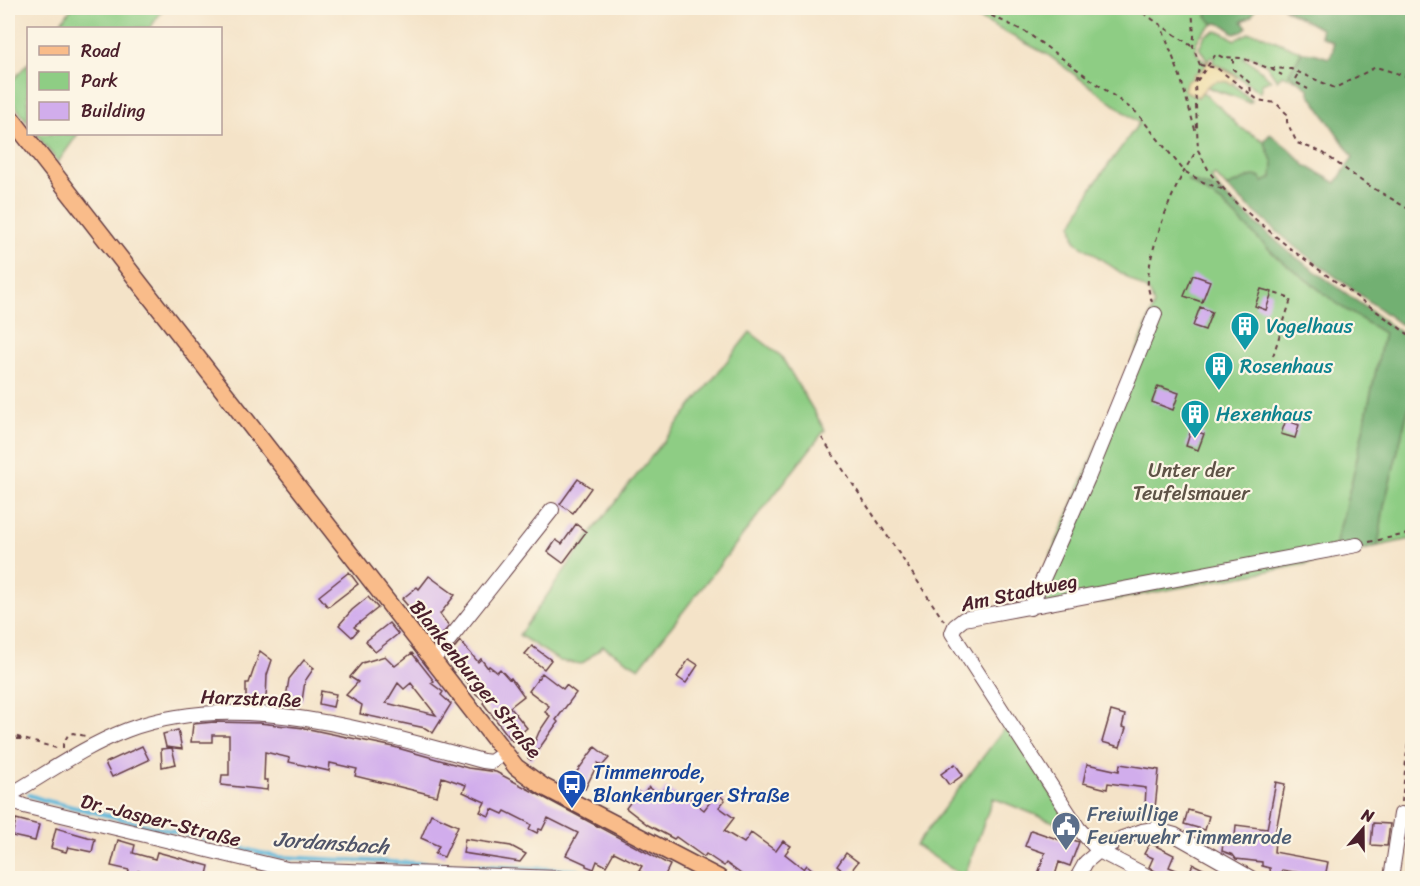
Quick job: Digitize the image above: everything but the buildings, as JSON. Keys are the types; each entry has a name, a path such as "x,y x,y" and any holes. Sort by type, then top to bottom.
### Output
{"main road":[{"name":"Blankenburger Straße","path":"8,114 504,753 522,772 544,787 718,879"}],"street":[{"path":"1030,608 1088,478 1155,314"},
{"path":"433,660 552,510"},
{"name":"Am Stadtweg","path":"1151,879 1099,851 1079,829 952,633 955,626 964,619 1357,545"},
{"name":"Harzstraße","path":"8,796 67,754 125,731 162,720 196,715 244,714 292,717 341,725 491,762 504,753"},
{"name":"Dr.-Jasper-Straße","path":"8,796 14,802 24,806 277,867 308,871 504,875 559,879"},
{"path":"1391,879 1401,814"},
{"path":"1077,879 1086,862 1099,851 1122,838 1142,831 1163,831 1251,879"}],"path":[{"path":"975,8 1026,32 1137,114 1184,171 1224,190"},
{"path":"1136,8 1193,47"},
{"path":"1192,8 1193,47 1200,65 1195,83 1198,150 1210,173 1224,190 1292,250 1413,337"},
{"path":"1160,23 1180,76 1198,139"},
{"path":"1195,83 1216,54 1242,58 1282,75"},
{"path":"1233,57 1233,69 1250,83 1251,95"},
{"path":"1200,65 1217,68 1261,102 1276,103 1287,114 1287,122 1297,143 1322,152 1363,182 1413,211"},
{"path":"1268,68 1291,69 1335,88 1376,67 1409,77 1413,74"},
{"path":"1299,72 1296,81 1308,89"},
{"path":"1155,314 1147,282 1151,256 1184,171 1198,150"},
{"path":"1273,356 1291,299 1274,293"},
{"path":"822,438 952,633"},
{"path":"1357,545 1413,532"},
{"path":"1401,814 1413,698"},
{"path":"8,734 67,754 65,738 73,733 83,735 98,743"},
{"path":"8,739 23,739"},
{"path":"1405,766 1413,761"}],"green space":[{"path":"72,8 164,8 151,27 57,27"},
{"name":"Unter der Teufelsmauer","path":"960,8 1208,8 1207,16 1214,24 1200,36 1196,44 1198,54 1207,65 1203,71 1194,74 1187,92 1198,97 1202,92 1239,127 1264,141 1273,163 1273,178 1263,183 1253,176 1226,187 1215,175 1211,178 1223,194 1189,181 1221,202 1278,258 1343,308 1384,333 1354,472 1332,559 1040,614 1032,600 1154,305 1150,293 1075,241 1072,225 1093,186 1139,123 1048,55"},
{"path":"1208,8 1255,8 1251,16 1242,21 1247,27 1234,34 1226,26 1214,24 1206,16"},
{"path":"1283,8 1412,8 1412,324 1400,324 1295,247 1226,187 1253,176 1260,177 1263,182 1272,178 1273,163 1264,141 1270,134 1306,166 1336,183 1353,157 1309,93 1309,89 1289,73 1302,52 1329,58 1333,51 1333,42 1321,36 1321,29"},
{"path":"1216,31 1235,40 1249,33 1259,34 1302,52 1289,73 1297,80 1282,75 1277,80 1266,64 1247,55 1243,58 1271,80 1262,84 1260,92 1213,63 1214,58 1211,56 1207,60 1199,48 1205,35"},
{"path":"27,64 27,122 8,96 8,86"},
{"path":"1220,80 1233,84 1252,101 1249,103 1208,87 1209,83"},
{"path":"37,135 77,135 58,162"},
{"path":"1187,180 1223,194 1290,253 1412,341 1412,398 1384,506 1378,546 1332,559 1354,472 1384,333 1343,308 1278,258 1221,202"},
{"path":"750,332 781,356 825,430 639,668 603,646 582,664 560,661 519,635 591,533"},
{"path":"1412,398 1412,539 1378,546 1384,506"},
{"path":"1008,724 1074,830 993,798 964,877 916,845"}],"sand":[{"path":"1207,60 1237,77 1233,84 1222,81 1213,83 1205,88 1198,97 1184,90 1187,81 1206,66"}],"waterway":[{"name":"Jordansbach","path":"29,795 278,857 575,870 601,878"}],"place":[{"name":"Vogelhaus","path":"1245,352"},
{"name":"Rosenhaus","path":"1219,392"},
{"name":"Hexenhaus","path":"1195,440"},
{"name":"Timmenrode, Blankenburger Straße","path":"572,810"},
{"name":"Freiwillige Feuerwehr Timmenrode","path":"1066,852"}]}
